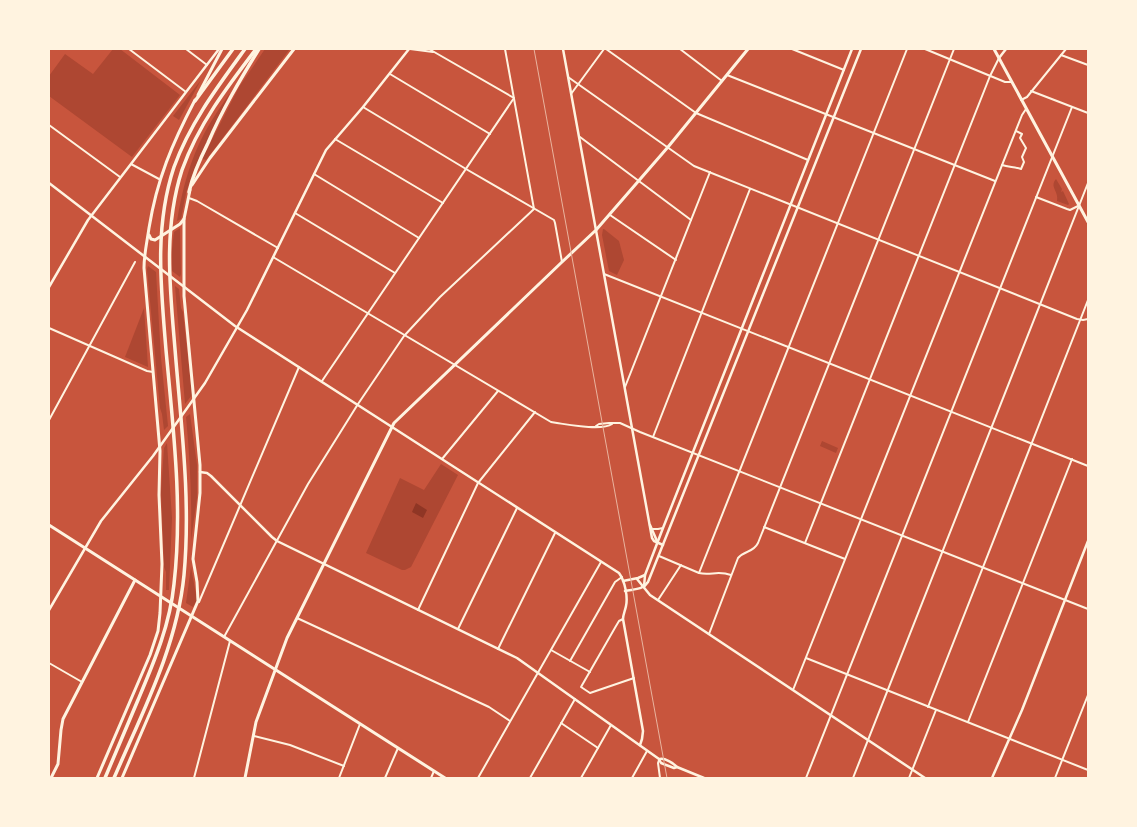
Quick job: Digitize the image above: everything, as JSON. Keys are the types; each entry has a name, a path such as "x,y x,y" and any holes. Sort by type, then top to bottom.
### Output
{"highway":[{"path":"194,101 234,49"},
{"path":"104,778 158,652 167,625 174,583 177,486 160,272 161,232 166,199 175,166 191,129 212,95 245,49"},
{"path":"190,192 195,172 213,131 232,92 257,49"},
{"path":"114,778 166,653 178,615 184,577 186,486 169,271 169,238 174,199 185,162 202,127 219,99 257,49"}],"main road":[{"path":"97,778 154,642 160,620 162,564 159,502 160,446 144,256 159,179 176,136 222,49"},
{"path":"122,778 198,601 193,559 200,499 200,472 184,287 184,219 188,198 195,179 294,49"},
{"path":"245,778 256,722 287,638 393,426 398,419 596,230 668,147 748,49"},
{"path":"994,49 1088,222"},
{"path":"149,230 150,238 155,240 181,223 184,219"},
{"path":"49,525 445,778"},
{"path":"51,778 58,764 63,719 135,580"}],"street":[{"path":"129,49 186,92"},
{"path":"186,49 206,65"},
{"path":"49,287 91,216 219,49"},
{"path":"49,610 101,521 160,446 205,383 238,327 326,150 410,49 434,52"},
{"path":"429,49 514,98"},
{"path":"505,49 534,209"},
{"path":"563,49 652,539 657,543 664,545"},
{"path":"571,94 605,49 696,113 808,160"},
{"path":"680,49 722,81"},
{"path":"792,49 844,70"},
{"path":"644,587 645,575 692,452 852,49"},
{"path":"625,591 644,587 648,582 860,49"},
{"path":"699,573 907,49"},
{"path":"925,49 1005,82 1012,82"},
{"path":"710,634 737,560 741,555 756,548 954,49"},
{"path":"805,543 990,76 998,58 1006,49"},
{"path":"1021,100 1027,97 1066,49"},
{"path":"1061,55 1088,65"},
{"path":"390,74 490,134"},
{"path":"727,75 996,181"},
{"path":"568,77 694,166 1080,320 1088,319"},
{"path":"1031,91 1088,113"},
{"path":"322,381 514,98"},
{"path":"363,107 555,221 562,262"},
{"path":"806,778 1072,107"},
{"path":"793,690 1002,165 1026,109"},
{"path":"49,125 120,177"},
{"path":"1002,165 1021,169 1024,162 1022,157 1026,148 1020,138 1022,134 1016,131"},
{"path":"579,137 691,220"},
{"path":"335,139 443,203"},
{"path":"131,164 159,179"},
{"path":"625,388 710,172"},
{"path":"314,174 419,238"},
{"path":"49,183 238,327 618,572 622,577 625,591 626,605 623,619 643,731 640,745"},
{"path":"853,778 1088,183"},
{"path":"653,437 751,188"},
{"path":"1036,197 1070,210 1079,205"},
{"path":"188,198 278,248"},
{"path":"224,637 308,484 358,404 405,335 440,297 534,209"},
{"path":"295,213 396,273"},
{"path":"610,215 676,260"},
{"path":"273,257 554,423 596,426 599,424 623,423 653,437 1088,609"},
{"path":"49,420 135,262"},
{"path":"604,274 1088,466"},
{"path":"928,706 1088,300"},
{"path":"49,328 146,371 154,372"},
{"path":"196,607 299,366"},
{"path":"442,459 498,391"},
{"path":"418,610 478,483 535,412"},
{"path":"968,722 1072,460"},
{"path":"200,472 207,473 211,476 277,541 518,658 660,759 663,758 677,767 704,778"},
{"path":"458,629 517,508"},
{"path":"649,523 656,536 657,543"},
{"path":"764,527 845,559"},
{"path":"652,529 658,530 663,528"},
{"path":"498,649 555,532"},
{"path":"992,778 1010,739 1088,541"},
{"path":"659,556 699,573 706,574 720,572 732,575"},
{"path":"478,778 601,562"},
{"path":"658,600 680,565"},
{"path":"623,581 637,579 645,575"},
{"path":"570,661 615,582 622,577"},
{"path":"637,579 649,593 658,600 925,778"},
{"path":"297,618 489,707 510,721"},
{"path":"623,619 619,621 581,687 590,693 634,678"},
{"path":"194,778 230,641"},
{"path":"551,650 590,672"},
{"path":"806,658 1088,770"},
{"path":"49,663 82,682"},
{"path":"1055,778 1088,695"},
{"path":"530,778 575,699"},
{"path":"909,778 936,710"},
{"path":"561,723 598,748"},
{"path":"339,778 360,724"},
{"path":"581,778 611,724"},
{"path":"254,736 290,745 344,766"},
{"path":"385,778 398,748"},
{"path":"632,778 648,750"},
{"path":"660,759 658,763 660,778"},
{"path":"431,778 434,771"}],"shaded area":[{"path":"113,49 120,49 180,95 132,157 49,96 49,76 65,54 93,74"},
{"path":"265,49 290,49 206,160 202,159 239,87"},
{"path":"201,80 179,120 173,116"},
{"path":"230,93 193,172 186,193 181,219 177,221 181,198 195,153 208,127"},
{"path":"1056,179 1062,189 1061,192 1063,191 1069,204 1068,205 1057,201 1057,194 1053,184"},
{"path":"180,228 180,277 172,271 172,249 174,232"},
{"path":"603,229 619,241 624,260 617,275 609,271 602,235"},
{"path":"148,266 156,272 161,358 168,426 164,430 160,408 147,269"},
{"path":"175,286 179,289 181,308 183,312 192,395 185,404"},
{"path":"144,308 148,367 125,357"},
{"path":"190,414 197,465 197,498 191,541 189,448 186,417"},
{"path":"822,441 838,448 836,453 820,446"},
{"path":"167,443 172,518 169,590 166,590 166,572 164,567 161,492 164,448"},
{"path":"441,464 458,475 411,567 402,570 366,553 400,478 424,490"},
{"path":"416,503 427,510 423,518 412,512"},
{"path":"191,567 197,600 193,607 186,603"}],"railway":[{"path":"534,49 667,778"}]}
